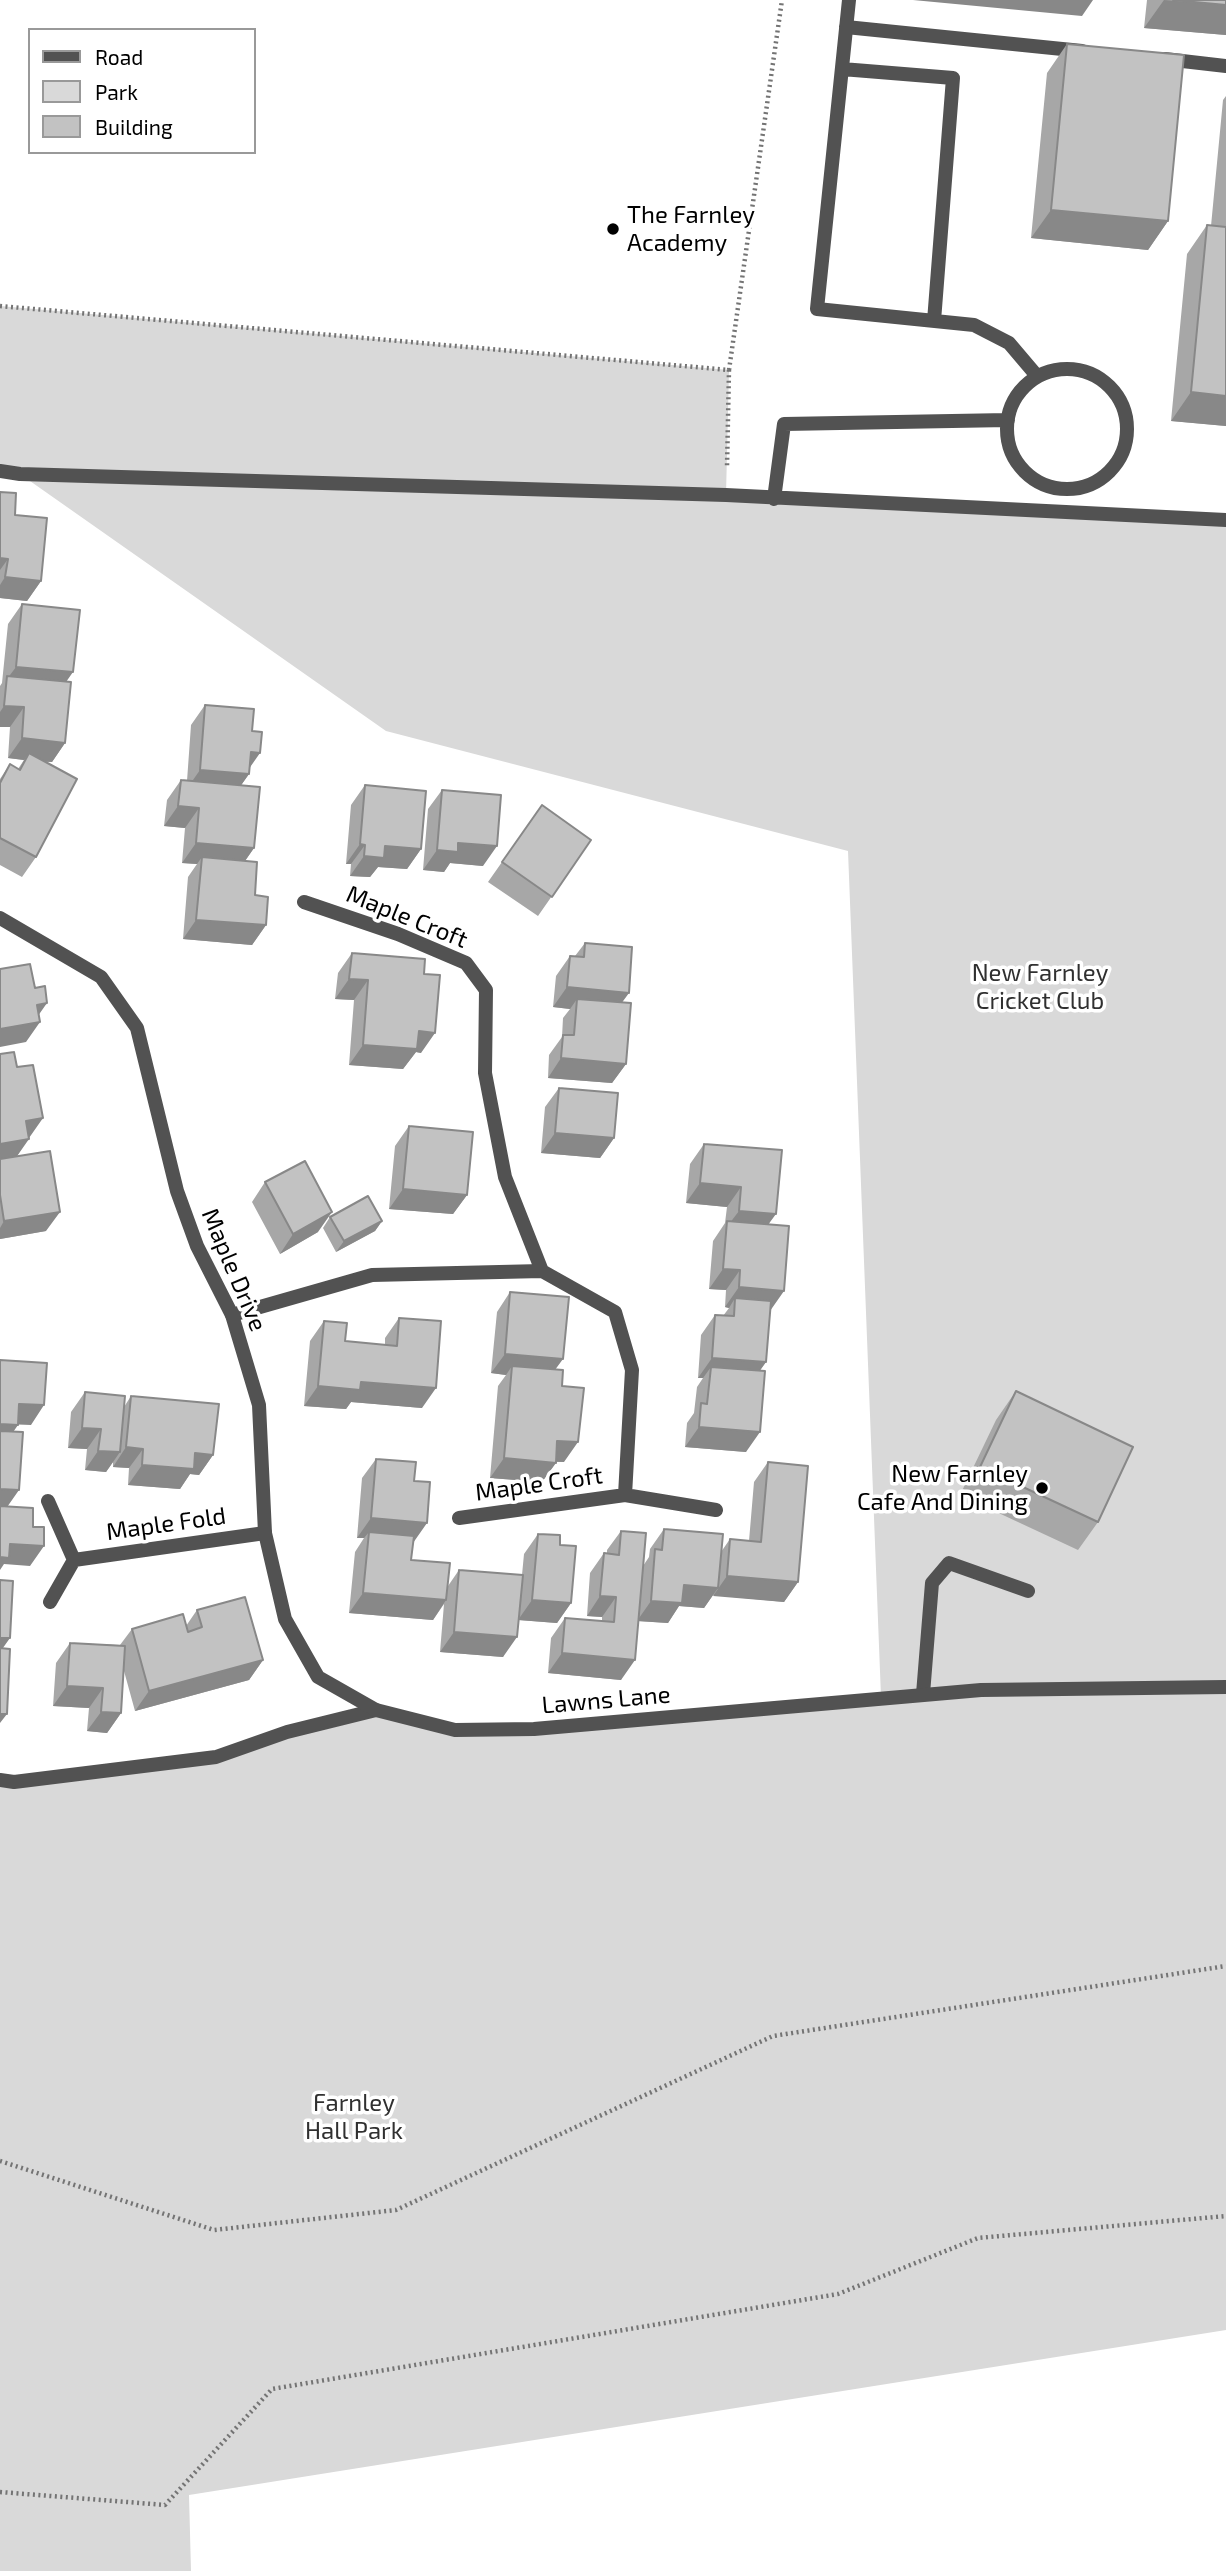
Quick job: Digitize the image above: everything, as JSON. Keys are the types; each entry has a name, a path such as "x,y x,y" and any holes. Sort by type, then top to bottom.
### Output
{"street":[{"path":"849,0 817,309 975,325 1009,343 1038,376"},
{"path":"846,27 1096,52"},
{"path":"1148,58 1226,66"},
{"path":"842,69 953,78 934,321"},
{"path":"1060,368 1085,371 1108,384 1123,405 1128,430 1122,455 1109,473 1090,485 1069,489 1048,486 1029,476 1014,458 1007,436 1008,420 1019,391 1038,376 1060,368"},
{"path":"774,499 783,424 1008,420"},
{"path":"0,471 726,495 1226,520"},
{"name":"Maple Croft","path":"304,902 398,934 466,963 486,990 485,1073 505,1177 542,1271 615,1312 632,1370 625,1495"},
{"name":"Maple Drive","path":"0,918 101,977 137,1028 177,1191 197,1246 232,1315 259,1405 265,1533 285,1619 318,1677 376,1710"},
{"path":"232,1315 372,1275 542,1271"},
{"name":"Maple Croft","path":"459,1518 625,1495 716,1510"},
{"path":"48,1501 74,1560 50,1602"},
{"name":"Maple Fold","path":"74,1560 265,1533"},
{"path":"923,1694 932,1583 949,1563 1028,1591"},
{"name":"Lawns Lane","path":"0,1780 14,1782 216,1756 287,1732 376,1710 455,1730 534,1729 981,1690 1226,1687"}],"path":[{"path":"726,495 729,370 782,0"},
{"path":"0,306 729,370"},
{"path":"0,2161 214,2230 396,2210 773,2036 1226,1966"},
{"path":"0,2492 164,2505 272,2389 838,2294 978,2238 1226,2216"}],"green space":[{"path":"0,306 729,370 726,495 1226,520 1226,2330 189,2495 191,2571 0,2571 0,1780 216,1757 376,1710 455,1730 881,1697 848,851 386,731 20,474 0,471"}],"building":[{"path":"1173,0 1226,0 1226,5"},
{"path":"1067,44 1184,55 1168,221 1051,210"},
{"path":"1207,225 1226,227 1226,396 1191,392"},
{"path":"0,492 16,493 15,515 47,518 41,581 5,577 8,559 0,558"},
{"path":"22,604 80,610 73,672 16,667"},
{"path":"7,676 71,682 65,743 22,738 24,707 4,706"},
{"path":"205,705 254,709 252,731 262,732 260,753 251,752 249,774 200,770"},
{"path":"29,753 77,779 36,857 0,838 0,783 10,764 20,770"},
{"path":"181,780 260,787 254,848 196,843 199,808 178,806"},
{"path":"365,785 426,791 421,849 385,846 384,858 364,856 365,845 360,844"},
{"path":"442,790 501,795 497,846 458,843 458,852 437,850"},
{"path":"542,805 591,840 552,897 502,862"},
{"path":"202,857 257,862 255,895 268,897 266,925 196,920"},
{"path":"585,943 632,947 629,993 567,987 570,956 584,957"},
{"path":"352,953 425,959 424,974 440,975 435,1033 419,1031 417,1049 363,1045 368,980 349,979"},
{"path":"30,964 35,988 45,986 47,1003 37,1005 40,1022 0,1029 0,969"},
{"path":"577,999 631,1003 626,1064 561,1058 563,1035 574,1035"},
{"path":"14,1052 17,1067 33,1065 43,1118 26,1121 29,1139 0,1144 0,1054"},
{"path":"559,1088 618,1093 614,1138 555,1133"},
{"path":"409,1126 473,1132 467,1195 403,1189"},
{"path":"704,1144 782,1150 776,1214 739,1211 741,1187 700,1183"},
{"path":"50,1151 60,1212 4,1221 0,1195 0,1159"},
{"path":"305,1161 332,1212 293,1234 265,1182"},
{"path":"368,1196 382,1221 344,1241 330,1217"},
{"path":"727,1221 789,1226 784,1291 739,1287 740,1270 723,1269"},
{"path":"510,1292 569,1297 563,1359 505,1354"},
{"path":"735,1298 771,1301 766,1362 712,1358 715,1315 734,1316"},
{"path":"399,1318 441,1321 436,1388 361,1382 360,1390 318,1386 324,1321 347,1323 345,1341 397,1346"},
{"path":"0,1360 47,1363 44,1405 19,1404 18,1425 0,1424"},
{"path":"512,1366 563,1370 562,1386 584,1388 578,1442 557,1441 556,1463 504,1458"},
{"path":"711,1367 765,1371 760,1432 699,1427 701,1403 707,1404"},
{"path":"1016,1391 1133,1447 1098,1522 980,1467"},
{"path":"85,1392 125,1396 120,1452 98,1451 101,1429 82,1428"},
{"path":"131,1396 219,1404 213,1455 195,1453 194,1469 142,1465 143,1449 126,1447"},
{"path":"0,1431 23,1432 19,1490 0,1489"},
{"path":"376,1459 416,1462 414,1481 430,1482 427,1523 371,1518"},
{"path":"768,1462 808,1466 798,1582 727,1576 730,1539 761,1542"},
{"path":"0,1506 33,1508 33,1527 44,1527 44,1546 10,1544 9,1558 0,1557"},
{"path":"664,1529 723,1534 718,1588 684,1585 682,1603 651,1601 655,1549 662,1550"},
{"path":"621,1531 646,1533 635,1660 562,1653 565,1618 614,1622 616,1597 600,1596 604,1553 619,1555"},
{"path":"369,1532 414,1536 411,1560 450,1563 446,1600 363,1593"},
{"path":"538,1534 560,1535 560,1545 576,1546 571,1603 532,1600"},
{"path":"459,1570 523,1575 517,1637 454,1632"},
{"path":"0,1580 13,1581 10,1638 0,1638"},
{"path":"245,1597 263,1660 149,1691 132,1629 183,1614 188,1632 202,1627 197,1610"},
{"path":"70,1643 125,1646 121,1713 101,1712 103,1688 67,1686"},
{"path":"0,1648 10,1649 7,1714 0,1714"}],"place":[{"name":"The Farnley Academy","path":"613,229"},
{"name":"New Farnley Cafe And Dining","path":"1042,1488"}],"park label":[{"name":"New Farnley Cricket Club","path":"1040,987"},
{"name":"Farnley Hall Park","path":"354,2117"}]}
